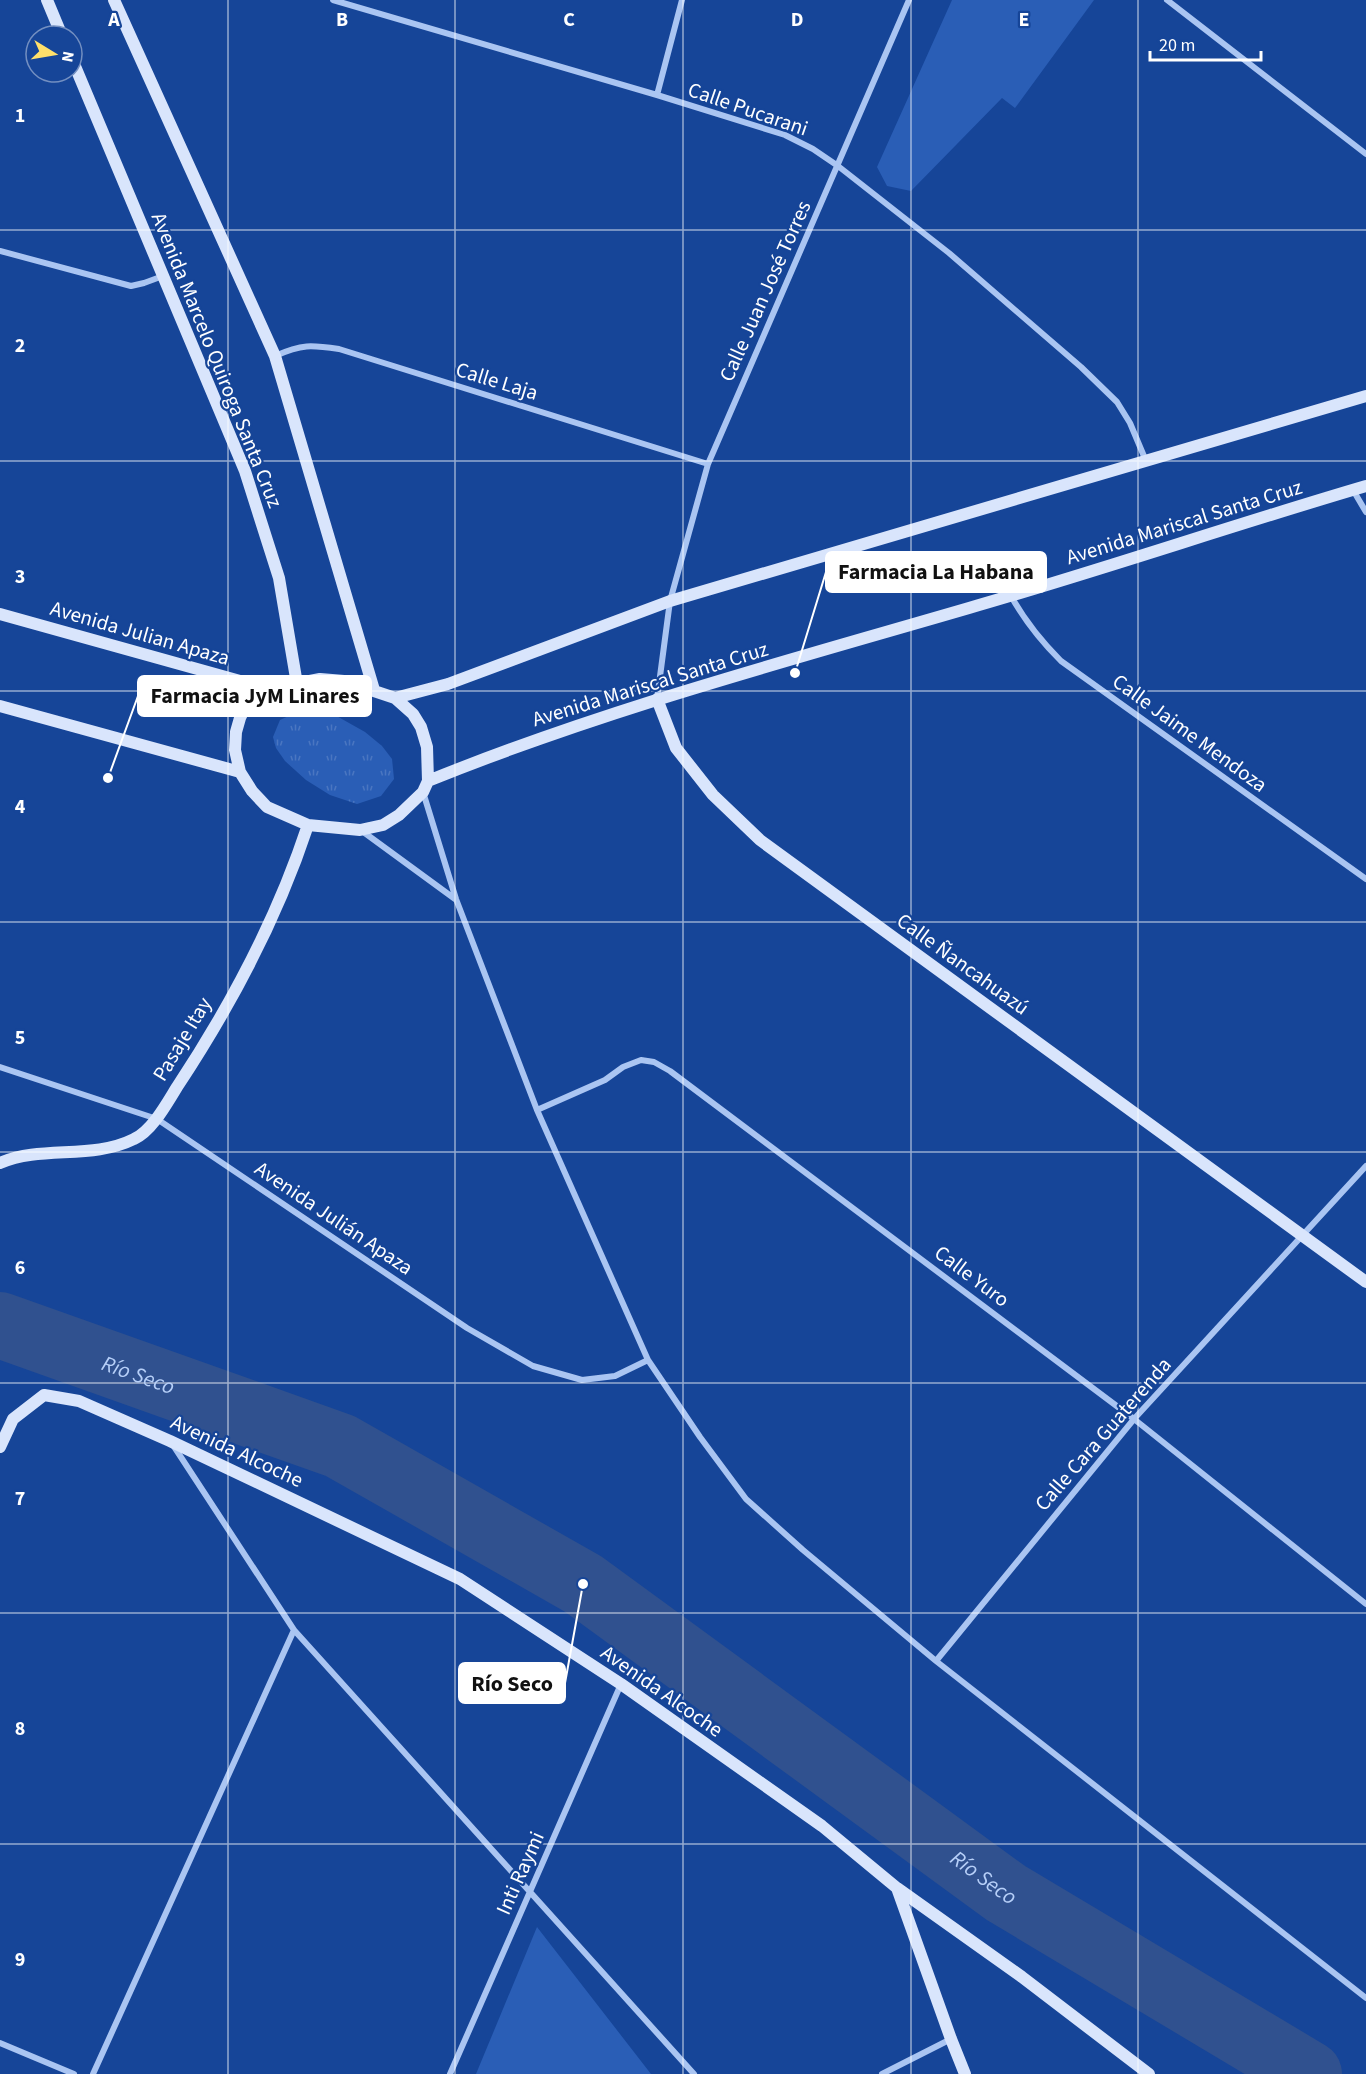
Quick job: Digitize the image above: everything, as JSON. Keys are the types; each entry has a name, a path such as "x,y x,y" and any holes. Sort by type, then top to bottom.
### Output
{"main road":[{"path":"47,0 57,24"},
{"name":"Avenida Marcelo Quiroga Santa Cruz","path":"114,0 275,356 374,690"},
{"name":"Avenida Marcelo Quiroga Santa Cruz","path":"82,84 245,471 279,578 297,684"},
{"path":"395,698 448,684 670,601 1366,396"},
{"name":"Avenida Mariscal Santa Cruz","path":"308,825 360,830 383,825 399,815 425,786 498,752 657,699 1011,596 1366,486"},
{"name":"Avenida Julian Apaza","path":"0,614 269,689"},
{"path":"308,825 267,807 252,791 240,772 235,750 240,718 247,703 269,689 320,679 344,681 395,698 412,714 421,727 427,747 425,786"},
{"name":"Calle Ñancahuazú","path":"657,699 676,748 713,795 760,840 1366,1282"},
{"path":"0,706 240,772"},
{"name":"Pasaje Itay","path":"0,1163 13,1157 106,1148 136,1139 157,1119 204,1046 273,917 293,870 308,825"},
{"name":"Avenida Alcoche","path":"0,1447 13,1419 44,1395 79,1401 170,1441 460,1579 621,1684 822,1827 897,1888 1022,1977 1149,2074"},
{"path":"897,1888 965,2074"}],"street":[{"name":"Calle Pucarani","path":"333,0 657,95 785,135 813,149 949,253 1081,367 1117,402 1130,423 1146,461"},
{"path":"657,95 682,0"},
{"name":"Calle Juan José Torres","path":"670,601 708,464 909,0"},
{"path":"1167,0 1366,154"},
{"path":"0,251 131,286 163,276"},
{"name":"Calle Laja","path":"275,356 291,349 310,345 339,349 708,464"},
{"path":"1353,490 1366,512"},
{"name":"Calle Jaime Mendoza","path":"1011,596 1021,615 1040,640 1061,661 1366,879"},
{"name":"Calle Ñancahuazú","path":"657,699 670,601"},
{"path":"425,786 456,899 537,1110 648,1360 700,1437 746,1499 803,1550 936,1661 1366,1998"},
{"path":"360,830 456,899"},
{"name":"Calle Yuro","path":"537,1110 605,1080 623,1067 641,1060 654,1062 670,1071 1134,1419 1366,1604"},
{"name":"Avenida Julián Apaza","path":"0,1067 157,1119 467,1328 533,1366 582,1380 615,1376 648,1360"},
{"name":"Calle Cara Guaterenda","path":"936,1661 1134,1419 1366,1166"},
{"path":"170,1441 294,1630 694,2074"},
{"path":"93,2074 294,1630"},
{"name":"Inti Raymi","path":"450,2074 621,1684"},
{"path":"882,2074 951,2039"},
{"path":"0,2043 74,2074"}],"green space":[{"path":"952,0 1094,0 1015,108 1002,98 911,191 887,186 877,167"},
{"path":"302,710 333,714 365,732 382,746 392,759 394,779 381,796 357,804 330,795 306,780 285,761 276,748 273,737 280,720"},
{"path":"537,1927 651,2074 476,2074"}],"waterway":[{"name":"Río Seco","path":"0,1325 340,1446 583,1584 1006,1893 1309,2074"}],"place":[{"name":"Farmacia La Habana","path":"795,673"},
{"name":"Farmacia JyM Linares","path":"108,778"},
{"name":"Río Seco","path":"583,1584"}]}
